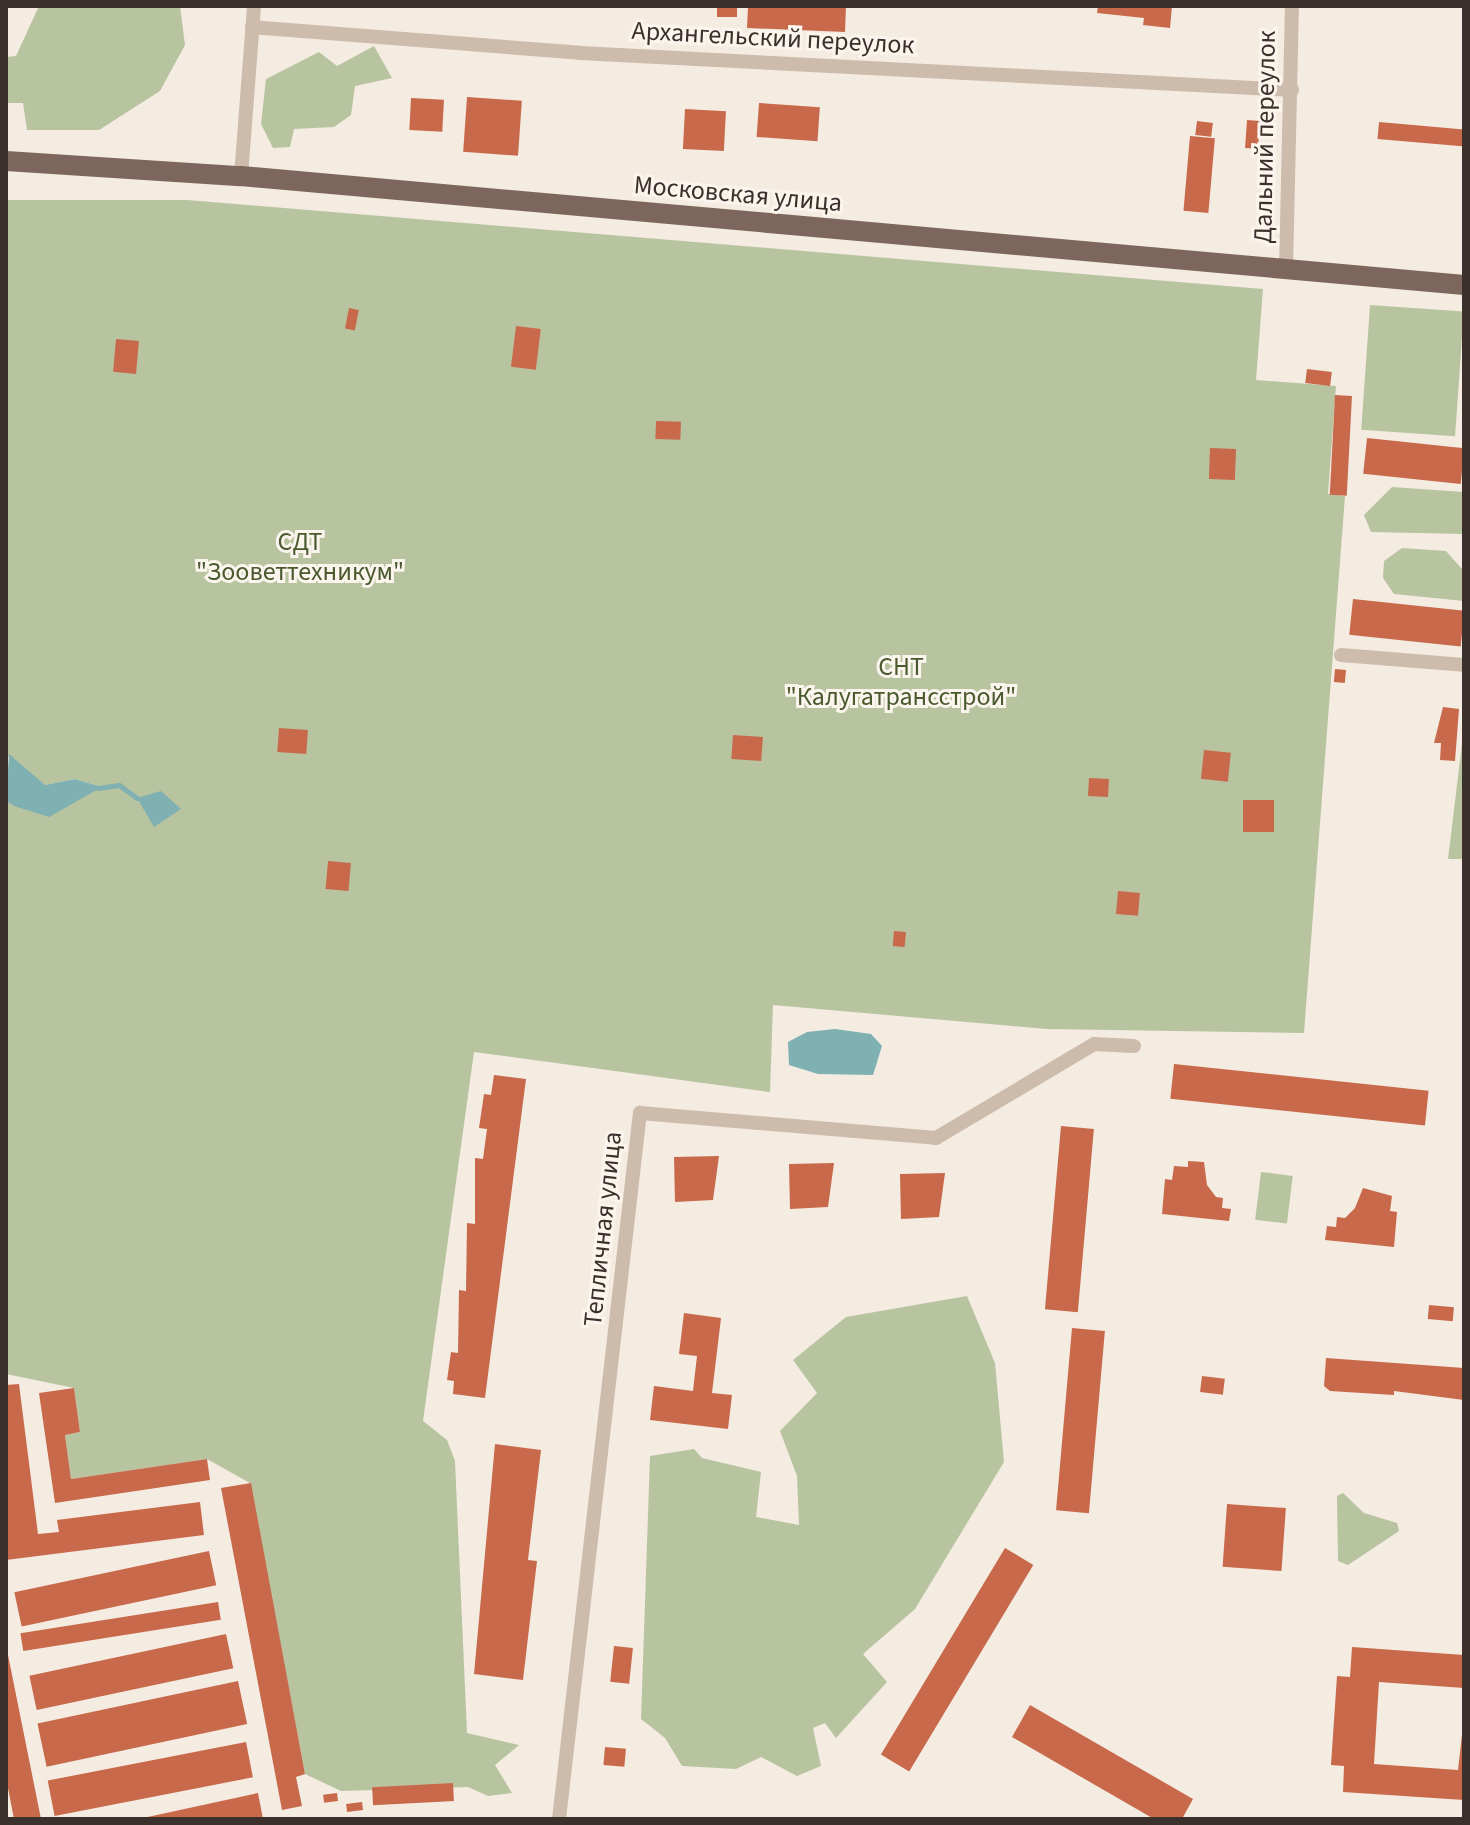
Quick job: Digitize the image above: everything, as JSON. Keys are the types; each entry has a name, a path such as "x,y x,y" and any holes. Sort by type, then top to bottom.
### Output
{"main road":[{"name":"Московская улица","path":"6,161 241,176 1464,285"}],"street":[{"path":"241,176 254,6"},
{"name":"Дальний переулок","path":"1286,269 1292,6"},
{"name":"Архангельский переулок","path":"252,27 580,53 1292,90"},
{"path":"1341,655 1464,665"},
{"name":"Тепличная улица","path":"559,1819 640,1113 936,1138 1094,1044 1134,1046"}],"green space":[{"path":"39,6 180,6 185,45 160,91 99,130 27,130 23,103 6,103 6,57 16,56"},
{"path":"374,46 392,78 355,86 351,115 334,127 294,129 290,147 273,148 261,124 266,79 319,52 337,66"},
{"path":"6,200 187,200 1263,289 1256,380 1336,386 1328,494 1345,496 1304,1033 1046,1029 773,1005 770,1092 474,1052 423,1421 447,1440 455,1461 467,1733 519,1745 495,1765 512,1793 488,1796 468,1787 341,1791 305,1774 250,1483 207,1459 71,1479 65,1435 80,1432 74,1388 6,1374 6,801 14,806 102,787 75,779 45,785 6,755"},
{"path":"1370,305 1464,312 1455,436 1361,430"},
{"path":"1392,487 1464,492 1464,534 1371,532 1364,515"},
{"path":"1402,548 1446,551 1462,569 1464,565 1464,601 1394,594 1383,578 1384,561"},
{"path":"1462,744 1464,859 1448,859"},
{"path":"1261,1172 1293,1176 1287,1224 1255,1220"},
{"path":"967,1296 995,1363 1004,1462 915,1609 863,1654 887,1682 836,1738 825,1723 813,1728 821,1766 797,1776 761,1757 736,1769 682,1766 665,1738 641,1719 650,1456 694,1449 702,1458 761,1472 756,1517 799,1525 797,1476 780,1431 817,1393 793,1360 846,1317"},
{"path":"1343,1493 1364,1513 1397,1523 1399,1531 1348,1565 1338,1561 1337,1496"}],"water":[{"path":"9,754 45,785 75,779 102,787 49,817 14,806 6,801"},
{"path":"161,791 181,809 154,827 137,798"},
{"path":"835,1029 871,1034 882,1046 873,1075 818,1074 789,1065 788,1042 807,1032"}],"building":[{"path":"717,6 737,6 737,17 717,17"},
{"path":"748,6 846,6 845,32 747,28"},
{"path":"1098,6 1172,6 1170,28 1143,25 1144,18 1097,13"},
{"path":"467,97 522,101 518,156 463,152"},
{"path":"411,98 444,100 442,132 409,130"},
{"path":"759,103 820,107 817,141 757,137"},
{"path":"685,109 726,111 724,151 683,149"},
{"path":"1247,120 1260,121 1258,149 1245,148"},
{"path":"1197,121 1213,123 1211,137 1195,135"},
{"path":"1379,122 1464,129 1462,146 1378,139"},
{"path":"1190,136 1215,138 1208,213 1183,211"},
{"path":"349,308 359,310 355,331 345,329"},
{"path":"516,326 541,329 536,370 511,367"},
{"path":"116,339 139,341 136,374 113,372"},
{"path":"1307,369 1332,372 1330,386 1305,383"},
{"path":"1335,395 1352,396 1347,496 1330,495"},
{"path":"656,421 681,422 680,440 655,439"},
{"path":"1367,438 1464,448 1461,484 1363,474"},
{"path":"1210,448 1236,449 1235,480 1209,479"},
{"path":"1353,599 1464,611 1461,647 1349,635"},
{"path":"1335,669 1346,670 1345,683 1334,682"},
{"path":"1443,707 1459,709 1455,761 1440,760 1441,743 1434,743"},
{"path":"279,728 308,730 306,754 277,752"},
{"path":"733,735 763,737 761,761 731,759"},
{"path":"1204,750 1231,753 1228,782 1201,779"},
{"path":"1089,778 1109,779 1108,797 1088,796"},
{"path":"1243,800 1274,800 1274,832 1243,832"},
{"path":"328,861 351,863 348,891 326,889"},
{"path":"1118,891 1140,893 1138,916 1116,914"},
{"path":"894,931 906,932 905,947 893,946"},
{"path":"1174,1064 1429,1091 1425,1126 1170,1099"},
{"path":"494,1075 526,1079 485,1398 453,1394 454,1381 447,1380 451,1352 458,1353 459,1290 466,1291 467,1223 475,1224 475,1158 483,1159 487,1129 479,1128 484,1094 491,1095"},
{"path":"1061,1126 1094,1129 1078,1312 1045,1309"},
{"path":"719,1156 713,1200 675,1202 674,1157"},
{"path":"1188,1161 1204,1162 1207,1185 1216,1197 1223,1198 1222,1208 1231,1209 1229,1221 1162,1214 1165,1179 1172,1180 1174,1166 1188,1167"},
{"path":"834,1163 828,1207 790,1209 789,1164"},
{"path":"945,1173 939,1217 901,1219 900,1174"},
{"path":"1363,1188 1392,1196 1390,1211 1397,1212 1394,1247 1325,1240 1327,1226 1336,1227 1337,1217 1345,1218 1355,1208"},
{"path":"1429,1305 1454,1307 1453,1321 1428,1319"},
{"path":"684,1313 721,1318 712,1393 732,1395 728,1429 650,1420 654,1386 693,1391 697,1356 679,1354"},
{"path":"1072,1328 1105,1331 1089,1513 1056,1510"},
{"path":"1326,1358 1464,1368 1464,1400 1394,1391 1394,1395 1330,1391 1324,1386"},
{"path":"1202,1376 1225,1379 1223,1395 1200,1392"},
{"path":"19,1384 38,1534 59,1532 57,1520 200,1502 204,1535 6,1560 6,1385"},
{"path":"74,1388 80,1432 65,1435 71,1479 207,1459 210,1480 55,1503 39,1393"},
{"path":"495,1444 541,1450 528,1560 537,1561 523,1680 474,1674"},
{"path":"251,1483 305,1774 296,1777 302,1806 282,1810 221,1488"},
{"path":"1227,1504 1286,1508 1281,1571 1223,1567"},
{"path":"1005,1548 1033,1565 909,1772 881,1755"},
{"path":"209,1551 216,1585 22,1627 14,1592"},
{"path":"218,1602 221,1620 23,1651 20,1633"},
{"path":"226,1634 233,1668 37,1710 29,1676"},
{"path":"614,1646 633,1648 629,1684 610,1682"},
{"path":"1352,1647 1464,1655 1464,1688 1379,1682 1374,1764 1458,1770 1464,1717 1464,1800 1343,1792 1344,1766 1331,1765 1337,1676 1350,1677"},
{"path":"7,1650 41,1819 14,1819 6,1778"},
{"path":"238,1681 247,1724 47,1767 37,1724"},
{"path":"1030,1705 1193,1799 1182,1819 1154,1819 1012,1737"},
{"path":"246,1742 253,1777 55,1816 48,1781"},
{"path":"605,1747 626,1749 624,1767 603,1765"},
{"path":"453,1783 454,1801 373,1805 372,1787"},
{"path":"258,1793 263,1819 143,1819 143,1818"},
{"path":"337,1793 338,1801 324,1803 323,1795"},
{"path":"362,1802 363,1810 347,1812 346,1804"}],"waterway":[{"path":"98,788 119,785 137,798"}],"park label":[{"name":"СДТ \"Зооветтехникум\"","path":"300,557"},
{"name":"СНТ \"Калугатрансстрой\"","path":"901,682"}]}
